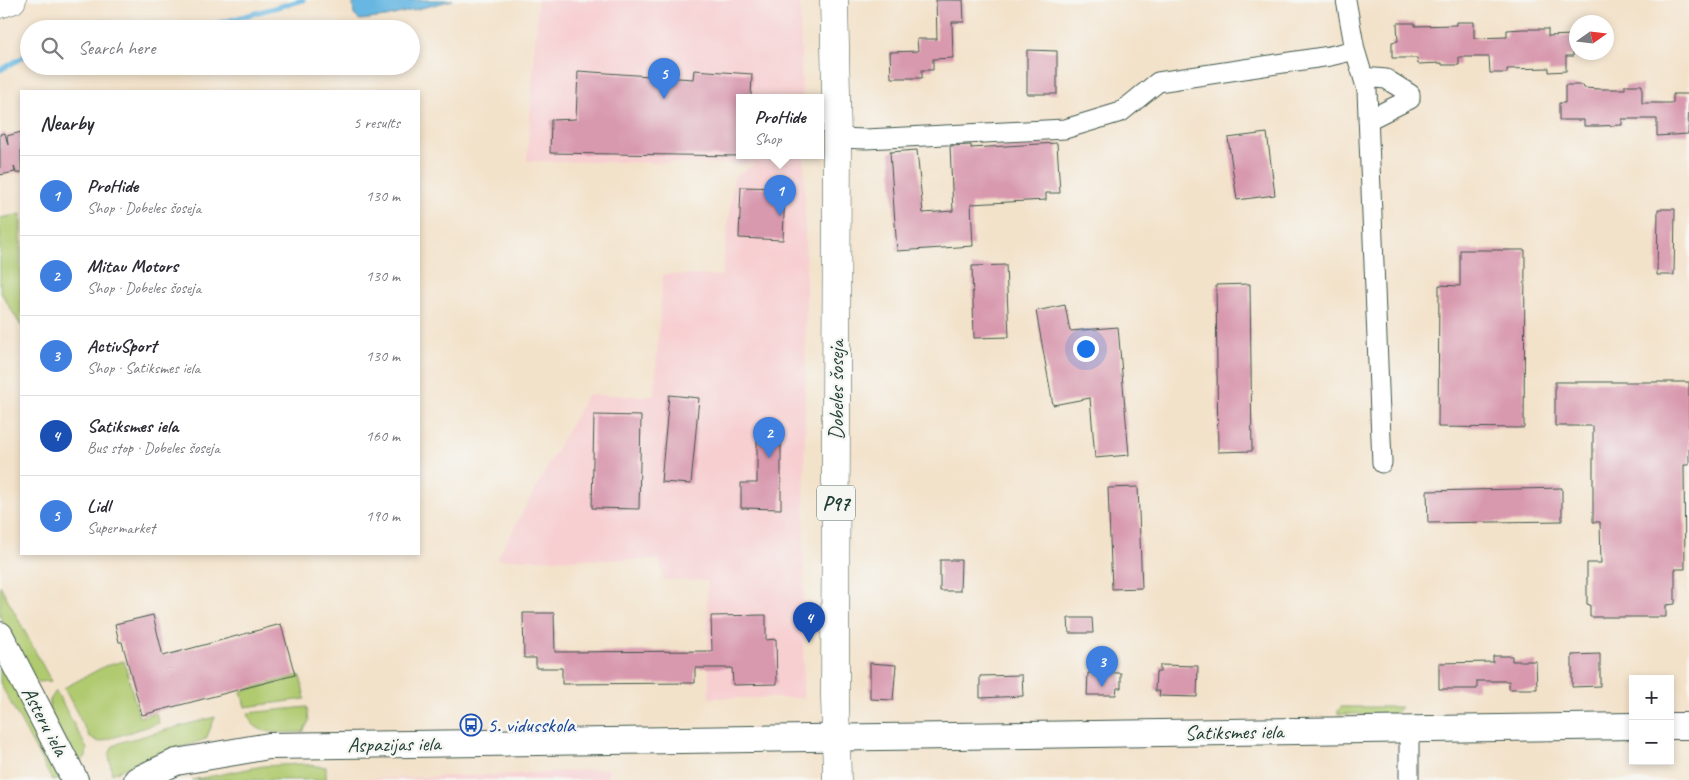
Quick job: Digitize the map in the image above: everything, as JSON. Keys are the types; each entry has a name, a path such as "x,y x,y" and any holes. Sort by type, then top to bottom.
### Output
{"main road":[{"path":"0,4 12,0"},
{"name":"Dobeles šoseja","path":"834,0 837,138 837,780"}],"street":[{"path":"1346,0 1355,50 1367,90 1382,463"},
{"path":"837,138 866,139 1065,130 1121,112 1158,82 1330,56 1355,50"},
{"path":"1363,78 1386,79 1410,94 1410,98 1368,120"},
{"name":"Asteru iela","path":"0,635 76,780"},
{"name":"Satiksmes iela","path":"836,737 1629,726"},
{"path":"1674,726 1689,726"},
{"path":"1408,729 1409,780"},
{"name":"Aspazijas iela","path":"137,780 176,762 269,746 836,737"}],"shaded area":[{"path":"538,0 800,0 802,94 736,94 736,159 804,159 806,280 803,698 709,698 707,581 663,580 660,560 497,559 587,395 654,396 663,274 722,276 734,177 755,164 527,161"},
{"path":"608,768 608,780 332,780 544,773"}],"green space":[{"path":"20,214 20,324 0,291 0,218"},
{"path":"0,585 51,681 38,682 32,678 0,616"},
{"path":"0,652 62,780 52,780 0,683"},
{"path":"124,661 139,717 156,713 159,723 99,742 89,736 64,688 105,666"},
{"path":"300,675 305,699 245,707 241,691"},
{"path":"56,691 87,749 86,757 77,764 49,710 50,700"},
{"path":"307,707 309,721 303,732 278,733 262,730 251,721 248,713"},
{"path":"1341,707 1401,707 1395,714 1338,714 1338,710"},
{"path":"215,717 206,739 138,762 112,774 109,755 112,747 121,742"},
{"path":"300,764 326,767 326,780 192,780 263,766"}],"water":[{"path":"358,0 453,0 386,17 360,20 354,15 353,4"}],"building":[{"path":"936,0 963,0 964,22 952,22 953,58 933,59 933,70 922,70 922,78 891,78 890,52 918,51 917,39 937,39"},
{"path":"1456,22 1474,22 1474,38 1507,37 1507,30 1523,29 1548,29 1548,36 1569,35 1569,56 1566,56 1566,71 1549,72 1549,68 1507,69 1507,73 1490,73 1489,57 1459,57 1459,65 1442,65 1442,63 1418,64 1417,58 1392,58 1392,42 1398,41 1397,23 1415,23 1415,26 1456,25"},
{"path":"1027,50 1057,51 1057,94 1027,94"},
{"path":"694,70 752,74 751,94 736,94 736,156 550,153 551,120 576,119 578,71 693,79"},
{"path":"1565,85 1583,85 1584,88 1599,89 1625,89 1625,85 1642,85 1642,103 1673,103 1673,94 1689,94 1688,134 1657,136 1657,119 1622,119 1622,125 1598,126 1584,126 1584,120 1559,120 1559,103 1565,103"},
{"path":"20,132 20,173 16,173 14,166 15,172 0,175 0,134 5,133 8,145 7,136"},
{"path":"1267,133 1275,195 1237,200 1228,138"},
{"path":"1057,143 1060,193 1046,193 1046,200 971,204 973,246 897,251 890,152 917,150 923,213 953,211 950,146 971,145 971,148"},
{"path":"741,187 785,188 783,240 739,238"},
{"path":"1658,209 1675,209 1674,275 1657,275"},
{"path":"1460,250 1525,250 1524,428 1438,427 1439,285 1460,286"},
{"path":"1006,265 1009,337 974,338 972,266"},
{"path":"1250,284 1252,451 1218,452 1216,285"},
{"path":"1065,305 1070,331 1118,327 1129,455 1095,458 1090,398 1053,405 1036,311"},
{"path":"1555,382 1689,382 1689,465 1684,465 1685,569 1675,569 1675,604 1666,605 1666,617 1590,617 1590,605 1587,604 1587,563 1601,563 1600,522 1593,522 1593,426 1555,426"},
{"path":"669,395 699,398 691,484 661,482"},
{"path":"594,415 641,416 639,509 592,508"},
{"path":"757,433 781,433 781,509 741,508 741,483 757,483"},
{"path":"1138,487 1142,588 1112,589 1108,488"},
{"path":"1562,488 1562,521 1428,523 1427,491"},
{"path":"940,560 961,560 960,591 940,591"},
{"path":"523,613 554,613 555,652 712,651 711,616 766,615 766,640 776,639 777,684 733,685 732,668 695,668 695,683 562,684 562,668 536,668 536,658 524,658"},
{"path":"153,615 163,656 281,624 295,675 142,715 122,642 119,642 115,624"},
{"path":"1068,618 1092,618 1093,633 1069,633"},
{"path":"1600,654 1600,686 1572,687 1572,655"},
{"path":"1493,656 1512,656 1512,661 1536,661 1537,689 1509,689 1509,681 1477,681 1477,689 1439,689 1439,663 1493,662"},
{"path":"870,663 896,665 893,700 870,699"},
{"path":"1160,665 1198,666 1197,697 1159,696 1160,691 1155,691 1156,672 1160,672"},
{"path":"1088,673 1121,673 1121,688 1117,688 1116,695 1087,695"},
{"path":"1022,675 1023,696 980,698 980,676"}],"waterway":[{"path":"230,20 303,0"},
{"path":"0,70 20,59"}],"place":[{"name":"Lidl","path":"664,99"},
{"name":"ProHide","path":"780,216"},
{"name":"Mitau Motors","path":"769,458"},
{"name":"Satiksmes iela","path":"809,643"},
{"name":"ActivSport","path":"1102,687"},
{"name":"5. vidusskola","path":"471,725"}]}
